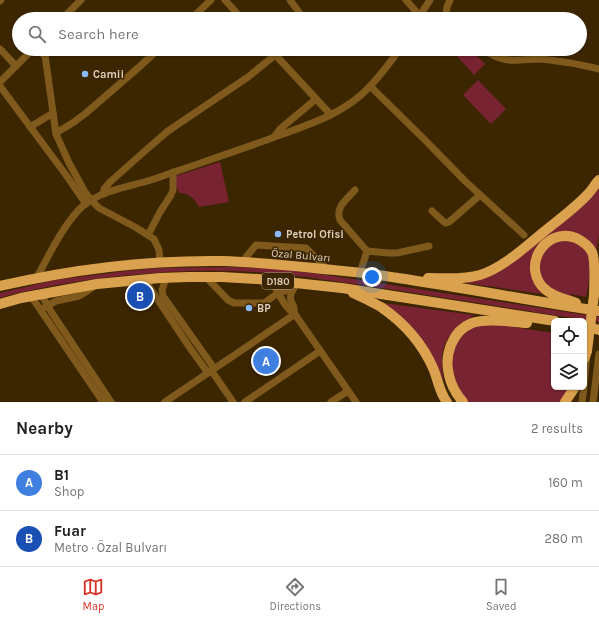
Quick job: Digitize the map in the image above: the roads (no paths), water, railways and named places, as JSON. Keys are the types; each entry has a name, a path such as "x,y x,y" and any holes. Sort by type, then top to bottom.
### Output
{"highway":[{"path":"397,278 471,277 494,269 521,251 572,209 599,180"},
{"path":"594,295 594,258 588,246 578,239 567,236 557,237 544,244 538,254 535,265 536,276 543,287 553,294 598,311"},
{"name":"Özal Bulvarı","path":"0,286 89,269 120,265 160,262 242,262 327,269 397,278 598,311"},
{"path":"586,354 599,262"},
{"name":"D180","path":"0,304 36,295 96,284 166,278 206,277 271,280 295,286 342,288 551,320"},
{"path":"342,288 380,307 407,329 418,342 433,368 438,387 447,402"},
{"path":"462,402 453,388 448,367 452,341 461,330 471,324 485,321 551,324"},
{"path":"587,327 599,329"},
{"path":"565,402 573,390"}],"street":[{"path":"69,12 81,0"},
{"path":"198,12 211,0"},
{"path":"224,0 235,12"},
{"path":"290,0 299,12"},
{"path":"406,0 415,12"},
{"path":"423,12 430,0"},
{"path":"446,12 450,0"},
{"path":"0,49 16,66"},
{"path":"0,82 26,56"},
{"path":"46,56 58,141 89,202"},
{"path":"56,133 86,113 151,56"},
{"path":"103,194 104,189 110,182 168,131 242,81 274,56"},
{"path":"276,56 331,114"},
{"path":"36,279 65,228 75,214 89,202 115,189 149,180 274,137 310,124 331,114 351,102 370,86 395,56"},
{"path":"494,56 505,60 515,61 539,59 557,61 599,69"},
{"path":"0,86 66,175 89,202 97,205 103,210 154,239 159,250 160,262"},
{"path":"370,86 461,177 524,235"},
{"path":"274,137 280,129 316,99"},
{"path":"30,127 53,113"},
{"path":"148,235 173,190 173,172"},
{"path":"355,190 340,207 339,215 340,220 367,251 397,253 429,246"},
{"path":"432,211 444,222 449,222 480,195"},
{"path":"242,262 256,245 306,248 327,269"},
{"path":"360,273 367,251"},
{"path":"206,277 228,300 234,303 264,303 278,292 295,286"},
{"path":"166,278 162,290 163,296 233,402"},
{"path":"144,280 190,348 211,370"},
{"path":"271,280 291,312 295,314 356,402"},
{"path":"40,309 56,301 80,296 96,284"},
{"path":"295,286 290,296 295,314"},
{"path":"36,295 47,306 111,402"},
{"path":"36,295 40,309 103,402"},
{"path":"165,402 295,314"},
{"path":"245,402 320,351"},
{"path":"593,402 599,354"},
{"path":"331,402 348,390"},
{"path":"582,402 584,390"}],"place":[{"name":"Camii","path":"85,74"},
{"name":"Petrol Ofisi","path":"278,234"},
{"name":"Fuar","path":"140,296"},
{"name":"BP","path":"249,308"},
{"name":"B1","path":"266,361"}]}
